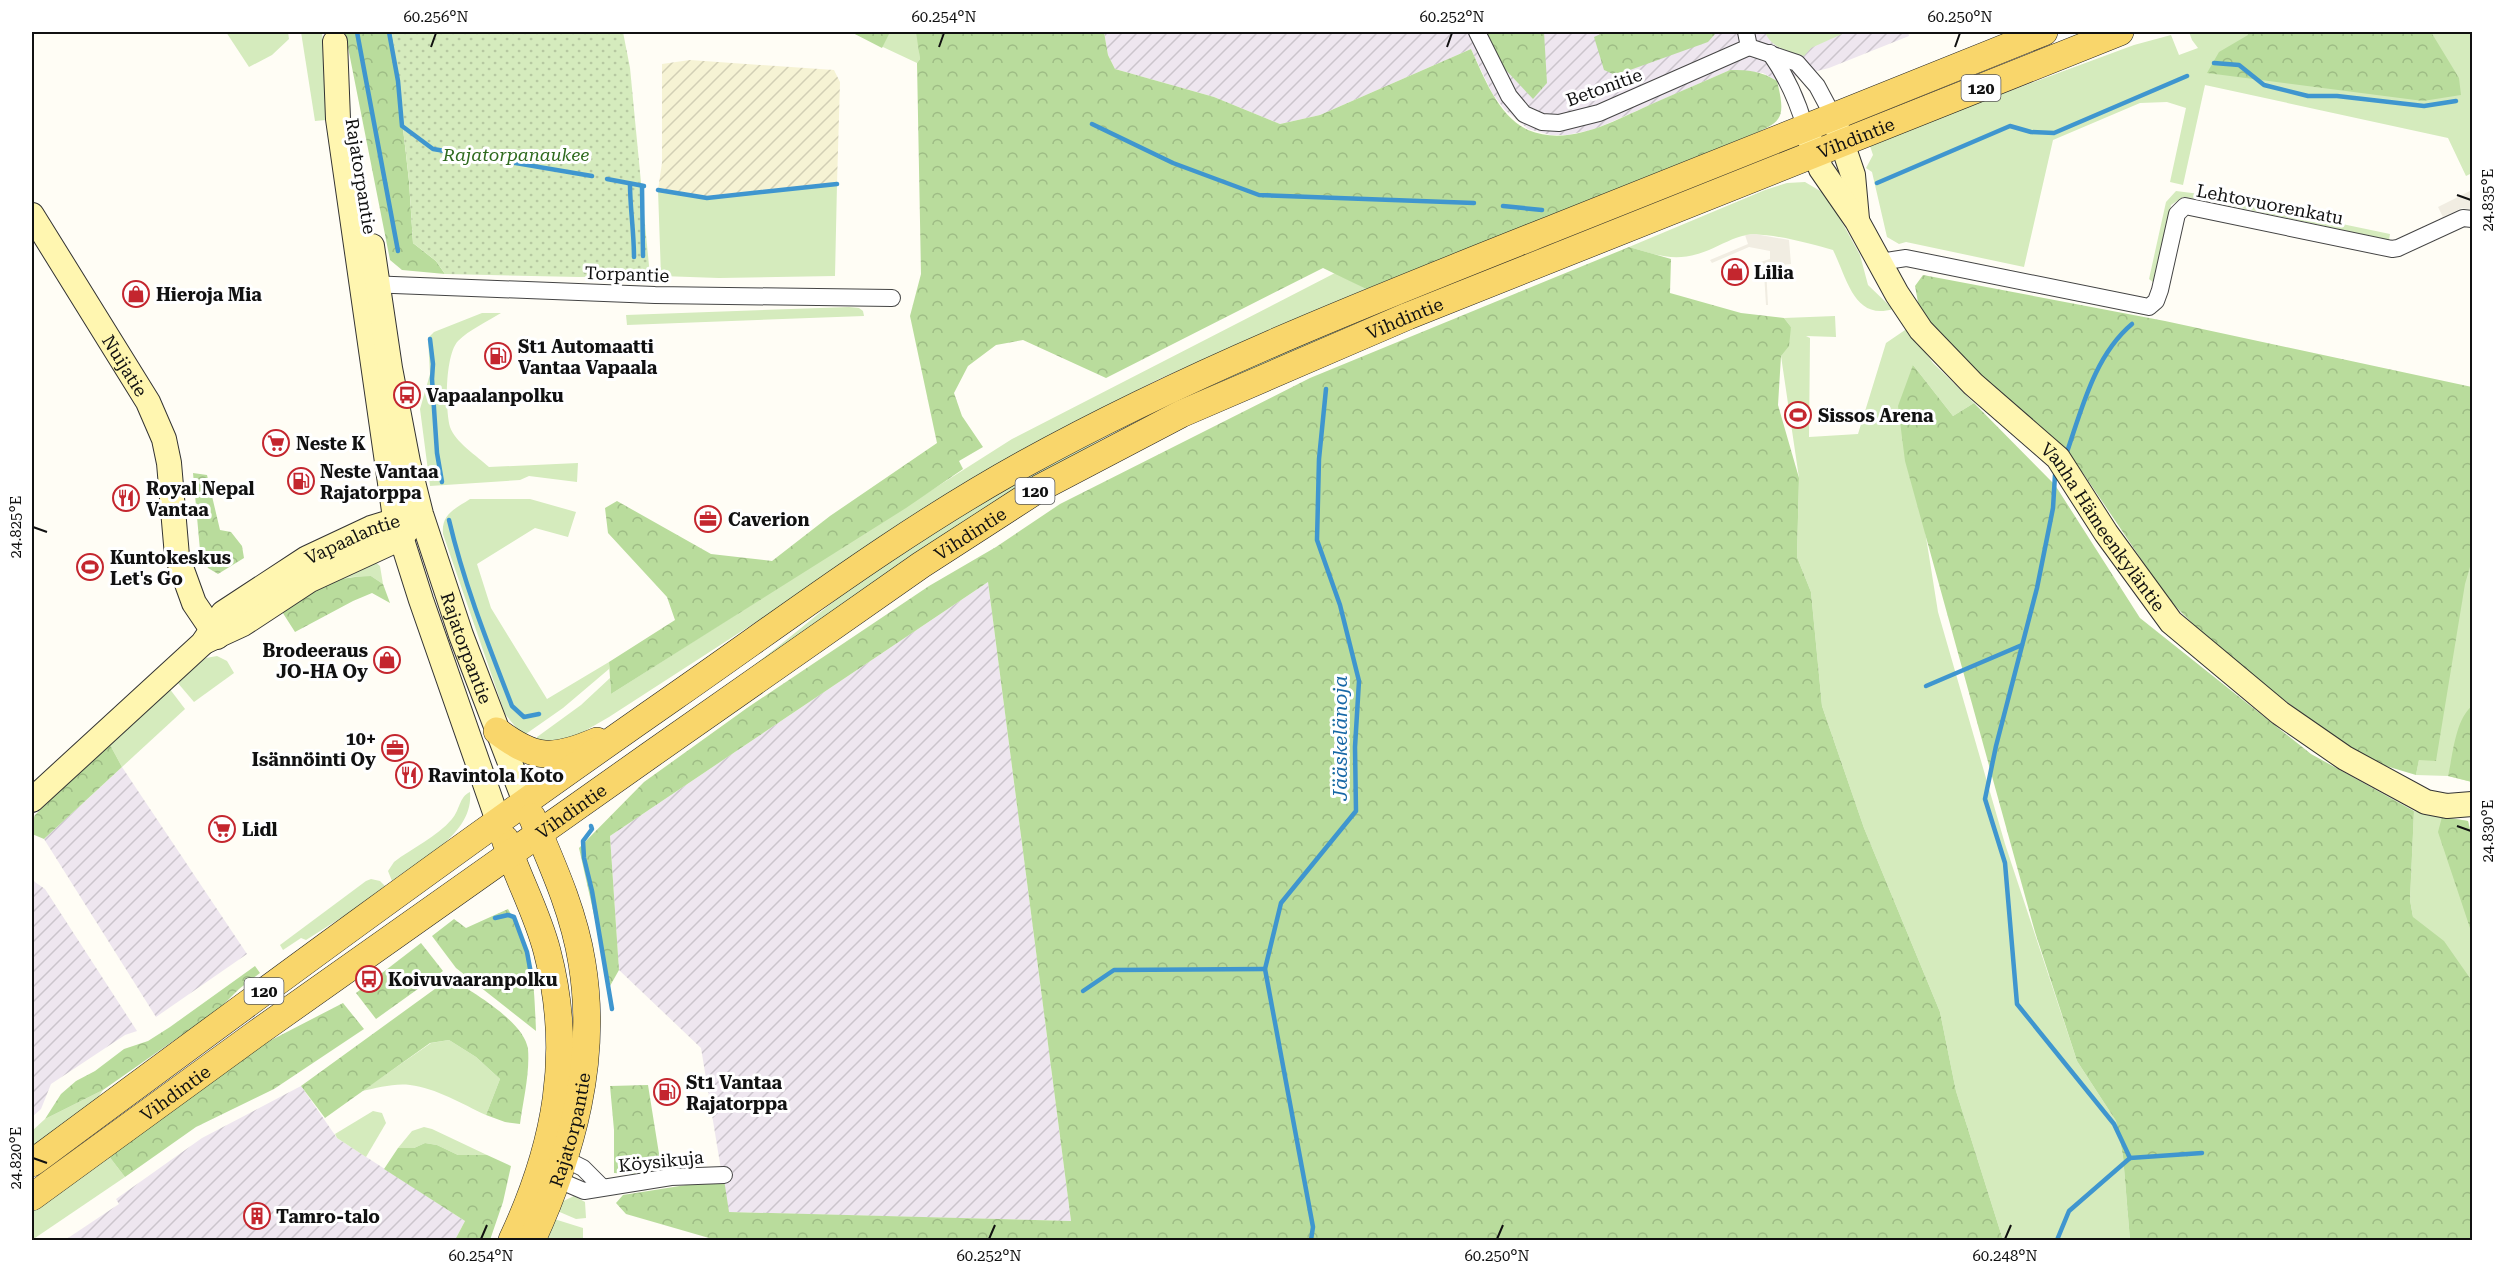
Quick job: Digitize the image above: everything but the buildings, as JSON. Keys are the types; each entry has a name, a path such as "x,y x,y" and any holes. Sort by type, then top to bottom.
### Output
{"main road":[{"name":"Vihdintie","path":"32,1163 498,821 905,536 968,496 1090,428 1253,352 1402,288 2044,32"},
{"name":"Vihdintie","path":"32,1197 257,1033 539,834 992,518 1040,488 1108,451 1213,400 1408,316 2120,32"},
{"path":"497,731 527,751 548,754 579,749 634,725"},
{"name":"Rajatorpantie","path":"512,1240 574,1126 586,1053 586,992 582,961 564,893 525,802"},
{"name":"Rajatorpantie","path":"498,821 547,951 558,1025 559,1070 554,1120 553,1166 532,1240"}],"street":[{"name":"Betonitie","path":"1477,32 1509,96 1524,114 1542,122 1559,123 1599,113 1747,39"},
{"name":"Rajatorpantie","path":"334,37 338,119 369,284 408,462 421,514 461,635 525,802"},
{"path":"1747,39 1770,53 1797,63 1817,86 1833,116"},
{"path":"1770,53 1784,72 1797,99 1806,127"},
{"name":"Vanha Hämeenkyläntie","path":"1833,116 1853,175 1857,221"},
{"name":"Vanha Hämeenkyläntie","path":"1806,127 1814,155 1821,169 1857,221 1921,330 1973,384 2058,458 2106,533 2170,622 2280,713 2337,753 2396,787 2436,805 2469,803"},
{"name":"Lehtovuorenkatu","path":"1880,262 1906,258 2149,307 2156,302 2160,291 2177,214 2185,206 2392,249 2463,218 2472,219"},
{"name":"Nuijatie","path":"35,227 148,402 157,420 169,463 177,556 194,603 217,630"},
{"name":"Rajatorpantie","path":"369,284 398,528 498,821"},
{"name":"Torpantie","path":"369,284 655,295 892,298"},
{"name":"Vapaalantie","path":"32,800 217,630 307,558 345,539 398,528 421,514"},
{"name":"Köysikuja","path":"553,1166 584,1191 671,1177 724,1175"},
{"name":"Köysikuja","path":"553,1166 583,1168 602,1187"}],"shaded area":[{"path":"1104,32 1908,32 1909,36 1829,68 1777,81 1763,73 1730,70 1595,129 1567,135 1551,135 1528,129 1505,110 1492,93 1471,49 1320,115 1280,124 1214,97 1115,69 1108,55"},
{"path":"690,60 834,70 840,82 837,184 707,198 658,190 662,163 662,64"},
{"path":"2472,190 2472,210 2462,208 2443,217 2438,207"},
{"path":"1755,234 1789,240 1791,264 1766,267 1768,305 1766,305 1764,273 1758,272 1757,263 1770,259 1770,251 1749,247 1712,263 1710,260 1748,244 1745,235"},
{"path":"988,582 1071,1221 728,1212 701,1048 619,970 610,836"},
{"path":"122,767 247,954 156,1017 44,839"},
{"path":"32,880 45,889 137,1031 125,1035 51,1084 41,1109 32,1117"},
{"path":"301,1086 337,1138 465,1221 455,1240 65,1240 119,1204 116,1199 202,1138"}],"green space":[{"path":"226,32 288,32 289,39 272,55 249,67"},
{"path":"301,32 322,32 327,83 326,120 315,121"},
{"path":"345,32 392,32 409,181 413,243 436,261 445,274 402,270 390,260"},
{"name":"Rajatorpanaukee","path":"392,32 623,32 630,68 650,276 445,274 436,261 413,243 409,181"},
{"path":"851,32 917,32 920,59 917,63"},
{"path":"851,32 890,32 882,48"},
{"path":"916,32 1104,32 1108,55 1115,69 1214,97 1280,124 1320,115 1471,49 1500,106 1517,124 1544,135 1577,134 1593,129 1730,70 1755,72 1777,81 1781,112 1774,123 1767,128 1746,137 1366,289 1323,268 1106,378 1023,340 996,345 968,366 954,393 962,416 983,447 959,461 963,469 906,508 611,694 609,662 675,620 667,597 608,533 605,508 617,501 711,554 772,561 830,516 937,443 910,316 921,274 917,63 920,59"},
{"path":"1485,32 1544,32 1547,83 1533,99 1502,66"},
{"path":"1605,32 1717,32 1708,42 1613,74 1604,70 1594,37"},
{"path":"1765,32 1842,32 1842,34 1811,48 1804,56 1771,42"},
{"path":"2189,32 2472,32 2472,173 2466,176 2448,138 2205,85 2183,185 2170,182 2186,108 2167,102 2140,103 2053,140 2024,267 1906,242 1899,244 1887,237 1872,172 1866,168 1873,155 1869,143 2134,45 2171,35 2179,55 2198,48"},
{"path":"2247,32 2431,32 2459,78 2461,95 2423,101 2207,73 2219,52 2248,35"},
{"path":"1805,182 1827,195 1860,255 1868,285 1893,309 1880,311 1869,309 1854,294 1833,250 1802,242 1767,235 1747,235 1698,254 1678,257 1659,255 1629,247 1765,190 1787,183"},
{"path":"837,184 835,276 719,278 661,276 658,190 707,198"},
{"path":"2176,191 2200,194 2199,199 2183,197 2171,205 2154,283 2149,279 2166,202"},
{"path":"2228,200 2390,234 2389,240 2227,205"},
{"path":"1629,247 1671,259 1670,293 1741,313 1784,318 1791,327 1789,346 1781,356 1778,405 1799,478 1797,557 1811,592 1822,706 1864,828 1940,1012 1956,1091 2003,1240 716,1240 626,1214 616,1203 623,1195 724,1179 729,1212 1071,1221 988,582 610,836 619,970 610,986 579,848 644,782 747,708 929,586 996,547 1060,504 1310,378"},
{"path":"1335,273 1366,289 1159,379 1019,452 609,717 571,739 536,744 537,737 581,705 610,678 611,694 1012,439"},
{"path":"1470,275 1472,279 1174,403 1104,438 1037,476 754,668 753,666 832,603 894,557 1042,469 1128,423 1216,381"},
{"path":"1923,275 2165,321 2472,387 2472,560 2465,584 2436,761 2419,760 2416,775 2366,760 2276,694 2199,630 2168,599 2083,473 2062,449 1975,371 1920,313 1915,286"},
{"path":"859,308 863,311 864,316 627,325 626,315"},
{"path":"482,313 501,313 473,329 458,341 448,370 448,419 453,433 489,467 578,463 577,482 529,476 520,480 430,486 420,409 430,374 428,338 434,332"},
{"path":"1835,316 1836,337 1806,336 1810,338 1809,437 1858,434 1886,343 1908,328 1933,363 1974,403 1953,416 1913,365 1918,487 1938,612 2005,844 2077,1061 2116,1121 2123,1156 2130,1240 2003,1240 1956,1091 1940,1012 1864,828 1822,706 1811,592 1797,557 1799,478 1781,356 1791,327 1784,318"},
{"path":"1913,365 1953,416 1974,403 2055,485 2140,618 2311,754 2414,811 2410,900 2413,917 2444,941 2472,981 2472,1240 2130,1240 2123,1156 2116,1121 2077,1061 2035,932 1905,461 1898,406"},
{"path":"193,473 207,475 220,530 231,532 242,546 244,558 218,574 208,568 200,550"},
{"path":"2472,489 2472,782 2448,776 2416,775"},
{"path":"470,499 530,499 576,512 568,537 535,528 477,564 491,608 547,699 609,662 609,669 563,708 523,736 505,714 443,534 447,517 454,509"},
{"path":"374,561 380,566 383,584 371,576 351,577 318,585"},
{"path":"371,576 383,584 390,603 372,593 295,632 279,607 333,581"},
{"path":"217,656 227,661 234,673 194,702 177,682 206,658"},
{"path":"169,688 185,709 122,767 108,741"},
{"path":"2472,706 2472,782 2448,776 2458,729 2466,712"},
{"path":"108,741 122,767 44,839 32,834 35,815"},
{"path":"470,792 469,807 464,821 455,833 392,881 388,871 394,862 446,825 455,815 466,794"},
{"path":"2414,811 2468,821 2472,839 2472,1096 2421,962 2410,900"},
{"path":"2442,817 2468,821 2472,839 2472,934 2438,832"},
{"path":"371,879 380,881 385,886 306,940 301,938 283,950 280,945"},
{"path":"508,909 528,954 533,982 536,1031 456,968 432,936 454,919 466,928"},
{"path":"421,943 443,971 376,1019 356,993"},
{"path":"255,966 260,973 239,989 219,1009 103,1090 45,1119 61,1094 76,1081 95,1071 124,1049 148,1041 170,1027"},
{"path":"450,978 496,1008 524,1038 528,1049 528,1068 520,1124 505,1122 486,1115 500,1079 476,1057 449,1040 430,1043 325,1118 301,1086"},
{"path":"343,1003 364,1029 274,1089 196,1127 125,1177 108,1155 252,1050"},
{"path":"449,1040 476,1057 500,1079 486,1115 429,1089 410,1085 386,1086 362,1091 431,1043"},
{"path":"648,1085 660,1160 645,1171 634,1174 614,1173 614,1130 610,1086"},
{"path":"103,1090 94,1103 32,1148 32,1131 45,1119"},
{"path":"373,1111 382,1113 386,1123 366,1157 337,1138 335,1134"},
{"path":"424,1127 487,1155 458,1155 437,1145 425,1143 414,1148 398,1148 412,1131"},
{"path":"425,1143 437,1145 458,1155 487,1155 511,1166 503,1202 490,1240 455,1240 465,1221 384,1169 398,1148 414,1148"},
{"path":"108,1155 125,1177 32,1240 32,1211"},
{"path":"574,1196 585,1202 586,1218 576,1219 555,1210 559,1203"},
{"path":"551,1218 583,1228 583,1240 540,1240"}],"waterway":[{"path":"357,32 398,251"},
{"path":"389,32 398,81 402,126 433,149 592,176"},
{"path":"2214,63 2239,65 2264,85 2308,96 2337,96 2424,106 2456,101"},
{"path":"1877,183 2010,126 2031,132 2054,133 2187,76"},
{"path":"1092,124 1173,163 1259,195 1474,203"},
{"path":"607,179 644,186"},
{"path":"630,184 634,257"},
{"path":"658,190 707,198 837,184"},
{"path":"642,186 643,256"},
{"path":"1503,206 1542,210"},
{"path":"2067,452 2084,400 2099,367 2108,351 2132,324"},
{"path":"430,339 437,453 442,482"},
{"name":"Jääskelänoja","path":"1311,1240 1313,1227 1265,969 1281,903 1356,811 1355,747 1359,681 1340,605 1317,540 1319,459 1326,389"},
{"path":"2055,475 2053,508 2037,588 1996,746 1985,799 2005,863 2017,1004 2114,1124 2130,1158 2069,1211 2057,1240"},
{"path":"449,520 469,591 512,706 524,717 539,714"},
{"path":"1926,686 2022,645"},
{"path":"591,826 592,829 583,841 584,858 592,891 612,1009"},
{"path":"495,918 508,915 514,917 527,952 532,979"},
{"path":"1083,991 1114,970 1265,969"},
{"path":"2130,1158 2202,1153"}],"place":[{"name":"Lilia","path":"1735,272"},
{"name":"Hieroja Mia","path":"136,294"},
{"name":"St1 Automaatti Vantaa Vapaala","path":"498,356"},
{"name":"Vapaalanpolku","path":"407,395"},
{"name":"Sissos Arena","path":"1798,415"},
{"name":"Neste K","path":"276,443"},
{"name":"Neste Vantaa Rajatorppa","path":"301,481"},
{"name":"Royal Nepal Vantaa","path":"126,498"},
{"name":"Caverion","path":"708,519"},
{"name":"Kuntokeskus Let's Go","path":"90,567"},
{"name":"Brodeeraus JO-HA Oy","path":"387,660"},
{"name":"10+ Isännöinti Oy","path":"395,748"},
{"name":"Ravintola Koto","path":"409,775"},
{"name":"Lidl","path":"222,829"},
{"name":"Koivuvaaranpolku","path":"369,979"},
{"name":"St1 Vantaa Rajatorppa","path":"667,1092"},
{"name":"Tamro-talo","path":"257,1216"}]}
